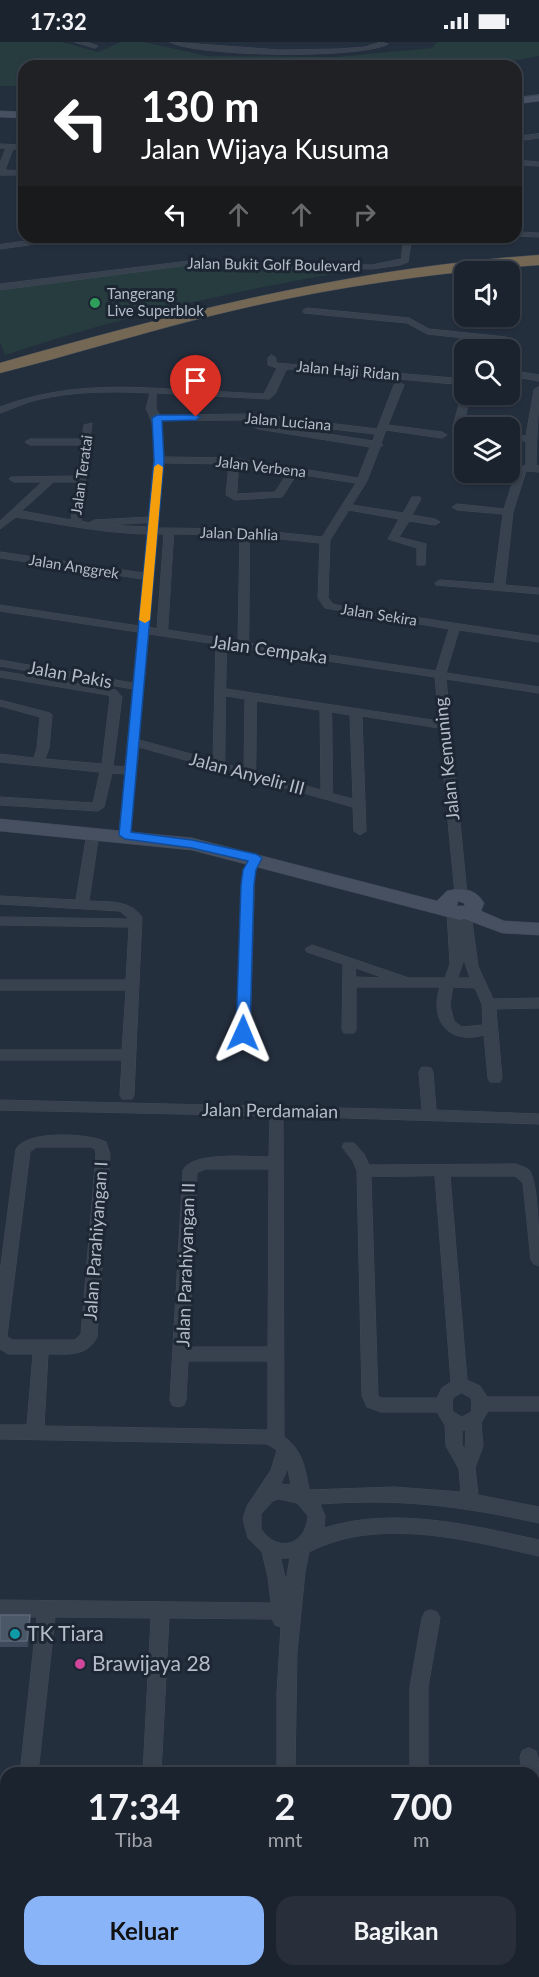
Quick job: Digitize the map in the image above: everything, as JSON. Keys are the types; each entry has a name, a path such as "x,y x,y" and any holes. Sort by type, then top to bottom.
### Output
{"highway":[{"path":"0,369 128,331 280,294 429,270 539,260"},
{"path":"520,271 539,269"},
{"path":"0,379 286,302 454,277"}],"street":[{"path":"78,42 94,46"},
{"path":"173,42 215,49 329,50 380,46 385,44 384,42"},
{"path":"215,49 220,42"},
{"path":"522,99 539,97"},
{"path":"0,113 18,114"},
{"path":"522,136 539,134"},
{"path":"5,148 0,172 18,173"},
{"path":"522,161 539,158"},
{"path":"522,162 539,164"},
{"path":"522,234 539,235"},
{"path":"0,247 18,242"},
{"path":"382,265 400,263 405,260 407,243"},
{"name":"Jalan Bukit Golf Boulevard","path":"0,281 188,257 382,265"},
{"name":"Jalan Bukit Golf Boulevard","path":"0,287 189,263 367,267 382,265"},
{"path":"307,311 409,321 427,331 490,339"},
{"path":"272,358 272,365 284,366"},
{"name":"Jalan Haji Ridan","path":"0,410 5,405 75,391 122,389 268,396 284,366 454,381"},
{"path":"202,393 204,372"},
{"path":"520,375 539,378"},
{"path":"325,540 362,481 378,445 399,385"},
{"path":"499,588 508,512 522,468 535,469 531,439 539,390"},
{"path":"125,830 159,460 157,421 151,409 153,395"},
{"name":"Jalan Luciana","path":"157,421 252,421 383,429"},
{"name":"Jalan Luciana","path":"252,421 378,445"},
{"name":"Jalan Teratai","path":"75,525 89,425"},
{"path":"383,429 442,435"},
{"path":"520,438 531,439"},
{"path":"30,442 86,442"},
{"name":"Jalan Verbena","path":"159,460 234,461 362,481"},
{"path":"234,461 231,495 235,497 278,495 295,470"},
{"path":"14,478 81,479"},
{"path":"0,526 51,479"},
{"path":"416,499 394,541 422,546 421,563"},
{"path":"347,507 435,522"},
{"path":"457,507 508,512"},
{"path":"13,513 75,525 90,525 106,520 154,520"},
{"name":"Jalan Dahlia","path":"90,525 96,528 153,532 245,532 325,540"},
{"path":"243,645 245,532"},
{"path":"162,634 169,533"},
{"name":"Jalan Sekira","path":"325,540 323,598 329,606 539,639"},
{"name":"Jalan Anggrek","path":"0,555 148,577"},
{"path":"440,583 539,591"},
{"name":"Jalan Cempaka","path":"0,608 539,690"},
{"name":"Jalan Kemuning","path":"455,626 440,675 442,725 460,907"},
{"path":"219,766 222,643"},
{"name":"Jalan Pakis","path":"0,663 139,687"},
{"path":"0,675 115,694 100,804 94,808 0,801"},
{"path":"221,692 442,725"},
{"path":"250,775 251,696"},
{"path":"0,703 46,715 43,748 38,762"},
{"path":"326,708 327,796"},
{"path":"356,712 360,831"},
{"name":"Jalan Anyelir III","path":"134,742 359,805"},
{"path":"0,758 132,769"},
{"path":"0,816 125,830 195,835 241,844 460,907 502,927 539,929"},
{"path":"0,825 93,832 125,830 460,907 506,915 539,917"},
{"path":"82,905 93,832"},
{"path":"243,1033 248,885 261,860"},
{"path":"0,900 127,909 136,917 127,1095"},
{"path":"460,907 471,966 477,983 489,1004 495,1078"},
{"path":"460,907 457,965 444,1001 447,1024 464,1032 482,1032 490,1027"},
{"path":"0,921 136,923"},
{"path":"312,949 413,982"},
{"path":"349,1030 350,961"},
{"path":"349,982 477,983"},
{"path":"0,985 134,986"},
{"path":"489,1004 539,1003"},
{"path":"0,1055 129,1055"},
{"path":"426,1072 429,1115"},
{"name":"Jalan Perdamaian","path":"0,1105 539,1119"},
{"path":"276,1117 276,1354 281,1443 279,1472 254,1509 251,1523 256,1538 269,1548 285,1551 327,1535 368,1528 425,1526 450,1528 539,1548"},
{"name":"Jalan Parahiyangan I","path":"0,1334 23,1149 34,1142 93,1142 101,1146 103,1154 89,1337 78,1347 8,1347 0,1339"},
{"path":"349,1147 359,1158 364,1171 370,1396 373,1402 381,1405 442,1405"},
{"name":"Jalan Parahiyangan II","path":"276,1163 204,1163 190,1170 180,1354 276,1354"},
{"path":"364,1171 516,1170 525,1174 530,1182 539,1260"},
{"path":"442,1171 459,1387"},
{"path":"35,1433 41,1347"},
{"path":"178,1400 180,1354"},
{"path":"459,1387 474,1392 482,1404 480,1413 473,1420 460,1422 445,1413 442,1405 446,1393 459,1387"},
{"path":"482,1404 539,1404"},
{"path":"453,1419 454,1446 468,1468"},
{"path":"470,1501 468,1468 475,1446 473,1420"},
{"path":"0,1432 268,1437 281,1443 298,1468 303,1497 312,1504 318,1520 317,1528 304,1545 285,1611"},
{"path":"263,1498 282,1492 303,1497 405,1495 470,1501 539,1515"},
{"path":"269,1548 285,1611 287,1637 286,1767"},
{"path":"0,1608 285,1611"},
{"path":"30,1767 46,1609"},
{"path":"152,1767 160,1611"},
{"path":"419,1767 419,1687 431,1618"}],"green space":[{"path":"0,42 62,42 98,52 121,42 144,42 207,56 336,57 432,48 437,42 539,42 539,56 518,60 18,60 18,86 0,86"},
{"name":"Tangerang Live Superblok","path":"204,263 364,269 228,294 93,328 5,355 0,342 0,288"}],"building":[{"name":"TK Tiara","path":"0,1615 30,1615 27,1641 0,1641"}],"slow traffic":[{"path":"145,620 158,467"}],"place":[{"name":"Tangerang Live Superblok","path":"95,303"},
{"name":"TK Tiara","path":"15,1634"},
{"name":"Brawijaya 28","path":"80,1664"}],"route":[{"path":"196,417 157,418 159,460 125,835 215,848 256,858 249,870 243,1033"}]}
